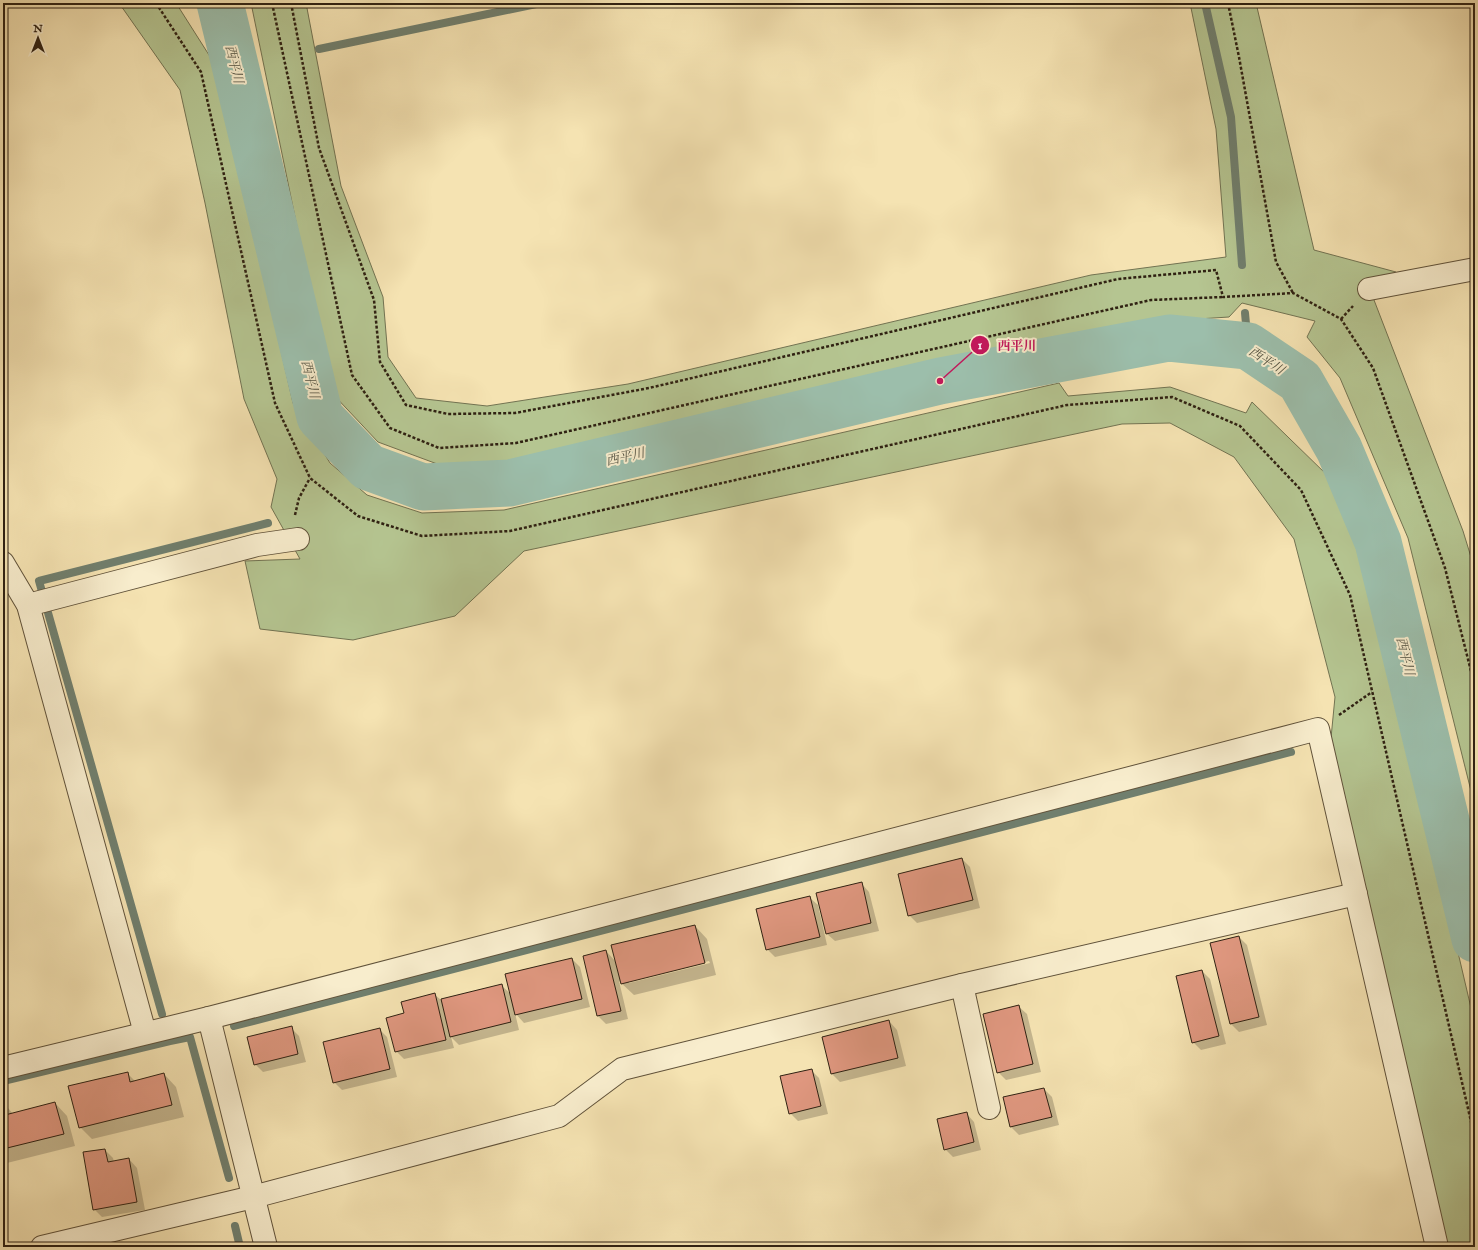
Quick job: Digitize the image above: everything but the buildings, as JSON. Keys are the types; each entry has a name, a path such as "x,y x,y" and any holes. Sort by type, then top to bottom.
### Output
{"street":[{"path":"1369,289 1475,269"},
{"path":"28,605 257,545 298,539"},
{"path":"3,563 28,605 145,1033"},
{"path":"3,1068 209,1018 1318,729 1437,1247"},
{"path":"42,1247 253,1197 559,1116 622,1069 962,985 1356,894"},
{"path":"962,985 989,1108"},
{"path":"209,1018 266,1247"}],"path":[{"path":"156,3 201,72 275,404 310,478 358,516 422,536 510,530 1067,405 1172,397 1240,426 1301,490 1350,595 1475,1139"},
{"path":"272,3 352,375 390,428 439,448 516,443 1150,300 1292,294 1341,319 1374,368 1444,568 1475,688"},
{"path":"291,3 318,148 374,300 380,362 406,405 448,414 515,413 649,388 1118,279 1216,270 1223,297"},
{"path":"1228,3 1276,262 1292,294"},
{"path":"298,539 302,531 295,518 296,511 299,498 310,478"},
{"path":"1318,729 1372,692"}],"green space":[{"path":"119,3 176,3 216,66 293,403 330,463 367,495 422,513 504,510 1059,383 1068,396 1170,387 1246,413 1252,402 1326,474 1360,556 1419,786 1475,1025 1475,1247 1448,1247 1331,738 1335,697 1294,539 1234,457 1170,423 1122,424 524,551 455,616 353,640 260,629 245,561 300,559 271,507 277,479 244,399 205,203 180,90"},
{"path":"251,3 306,3 341,186 383,297 388,357 416,398 487,406 628,384 1091,275 1226,257 1216,129 1190,3 1256,3 1314,250 1396,272 1374,300 1463,531 1475,570 1475,807 1408,538 1340,378 1307,337 1315,321 1242,303 1229,317 1135,323 519,462 440,465 378,442 331,392"}],"waterway":[{"name":"西平川","path":"220,3 320,417 368,467 423,487 510,483 940,381 1169,338 1248,346 1300,381 1339,449 1378,542 1475,939"},
{"path":"319,49 541,3"},
{"path":"1205,3 1231,117 1242,265"},
{"path":"1245,313 1248,346"},
{"path":"162,1014 39,581 268,523"},
{"path":"234,1026 1291,752"},
{"path":"3,1081 190,1037 229,1178"},
{"path":"235,1226 240,1247"}],"place":[{"name":"西平川","path":"940,381"}]}
